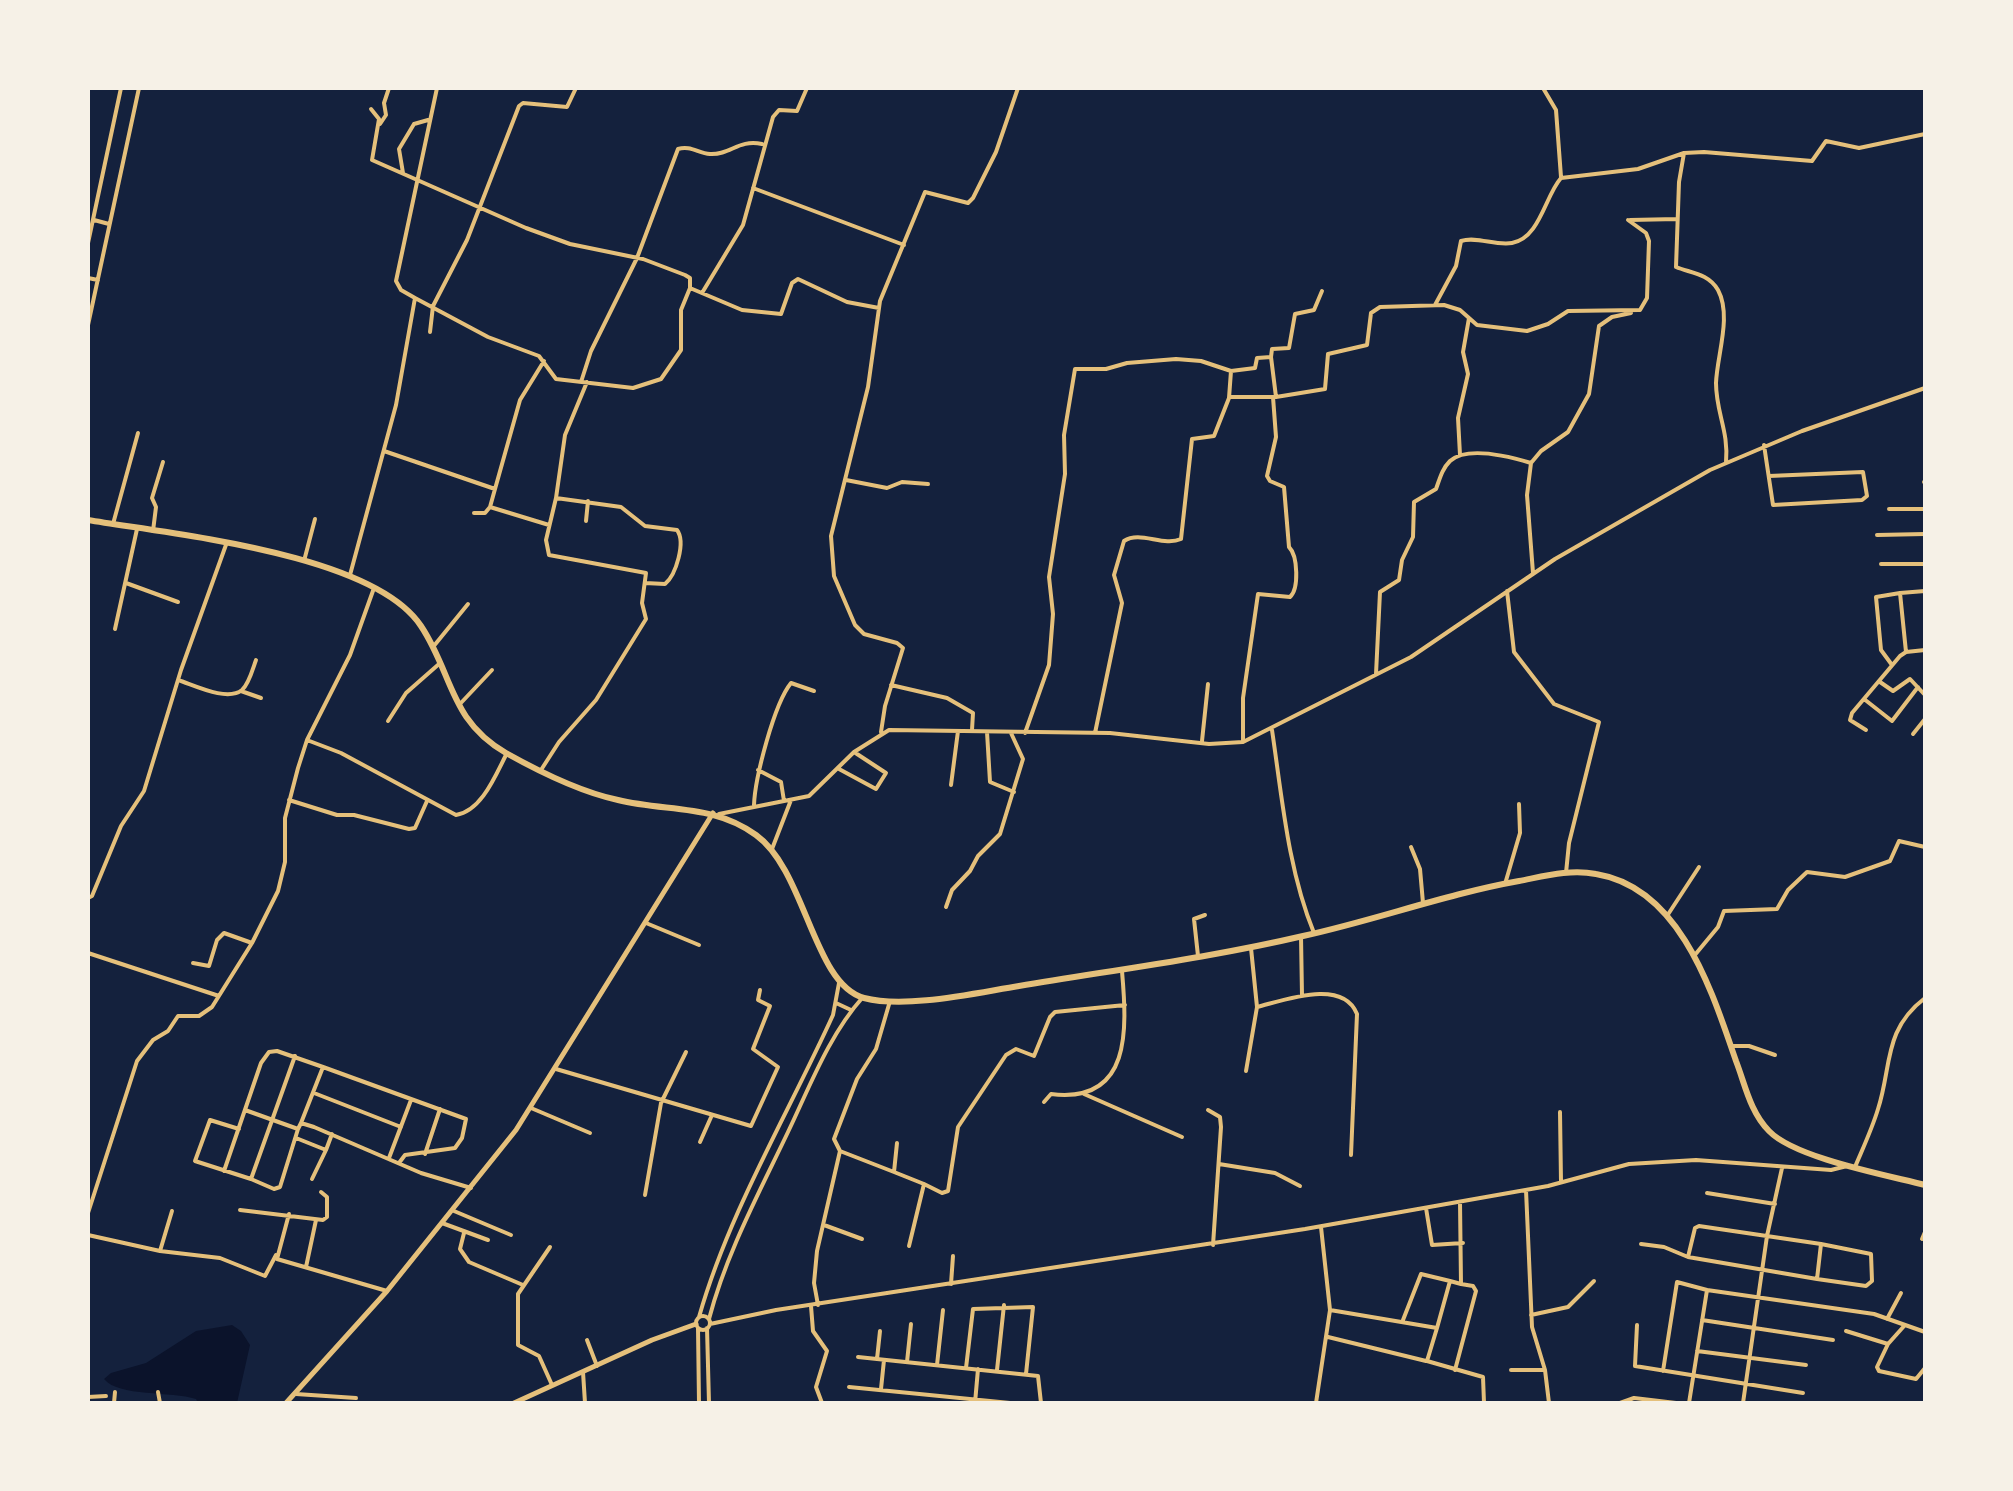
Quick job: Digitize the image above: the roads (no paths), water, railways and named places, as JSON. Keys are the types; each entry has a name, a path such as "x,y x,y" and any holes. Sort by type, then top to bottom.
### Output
{"main road":[{"path":"88,520 227,542 304,561 374,588 407,609 422,627 458,706 484,738 507,753 602,797 716,813 759,837 772,849 791,878 827,963 839,983 863,997 890,1001 978,993 1198,959 1505,884 1566,873 1606,876 1628,887 1667,916 1694,956 1750,1100 1769,1132 1783,1142 1852,1167 1925,1185"}],"street":[{"path":"88,243 121,88"},
{"path":"88,325 139,88"},
{"path":"378,126 386,115 384,103 389,88"},
{"path":"371,109 378,116 372,160 416,180 570,244 637,258 685,275 691,281 681,310 681,350 666,375 639,388 553,378 544,361 401,290 396,281 416,180 428,120 437,88"},
{"path":"430,332 433,306 467,240 520,105 567,107 576,88"},
{"path":"702,294 743,225 762,144 775,114 783,109 797,111 807,88"},
{"path":"881,733 903,648 897,643 864,634 855,625 834,576 831,536 868,387 879,308 925,192 968,203 973,198 996,152 1018,88"},
{"path":"1435,305 1456,266 1461,241 1506,243 1522,239 1540,217 1561,178 1556,110 1543,88"},
{"path":"403,173 399,149 414,124 428,120"},
{"path":"1561,178 1648,167 1684,153 1812,161 1826,141 1859,148 1925,134"},
{"path":"541,770 559,742 596,700 646,619 642,603 646,574 598,561 551,557 546,546 565,435 584,382 591,351 637,258 678,149 685,147 713,154 743,142 762,144"},
{"path":"1684,153 1676,267 1695,271 1717,287 1721,301 1722,331 1716,382 1719,409 1728,438 1726,463"},
{"path":"752,188 904,245"},
{"path":"1533,573 1527,495 1531,463 1541,451 1568,432 1589,394 1599,326 1612,317 1639,310 1647,298 1649,241 1646,233 1628,220 1678,219"},
{"path":"94,220 109,224"},
{"path":"88,278 98,280"},
{"path":"690,288 742,310 777,316 783,311 792,283 798,279 847,302 879,308"},
{"path":"1243,742 1243,698 1258,594 1290,597 1295,591 1295,555 1289,547 1284,488 1267,476 1276,437 1272,349 1291,346 1295,314 1314,310 1322,291"},
{"path":"349,578 405,367 415,298"},
{"path":"1229,398 1274,397 1325,389 1328,354 1367,345 1371,313 1376,309 1435,305 1460,310 1481,326 1527,331 1548,324 1568,311 1639,310"},
{"path":"1460,455 1458,418 1468,374 1463,352 1469,318"},
{"path":"1025,733 1049,665 1053,614 1049,577 1065,474 1064,435 1075,369 1106,369 1127,363 1182,359 1231,371 1255,368 1257,358 1271,357"},
{"path":"474,513 485,513 490,507 520,400 544,361"},
{"path":"1095,733 1122,603 1114,575 1124,541 1134,537 1167,542 1181,539 1192,439 1214,436 1229,398 1231,371"},
{"path":"286,1403 454,1211 531,1108 716,813 809,796 854,752 881,733 920,729 1095,733 1202,742 1243,742 1272,730 1434,644 1533,573 1648,504 1726,463 1764,445 1925,388"},
{"path":"113,524 138,433"},
{"path":"1764,445 1773,505 1862,500 1867,496 1863,472 1769,476"},
{"path":"384,451 495,489"},
{"path":"1376,674 1378,598 1383,588 1399,580 1402,560 1412,546 1414,502 1436,489 1444,469 1460,455 1531,463"},
{"path":"153,531 156,507 152,498 163,462"},
{"path":"846,480 887,488 902,482 928,484"},
{"path":"556,498 621,507 645,526 680,533 680,548 669,582 645,583"},
{"path":"586,521 588,501"},
{"path":"490,507 549,525"},
{"path":"1889,509 1925,509"},
{"path":"304,561 315,519"},
{"path":"115,629 137,529"},
{"path":"1877,535 1925,534"},
{"path":"88,898 92,896 121,826 144,791 178,680 227,542"},
{"path":"1881,564 1925,564"},
{"path":"126,583 178,602"},
{"path":"88,1213 132,1073 145,1048 168,1031 178,1016 205,1014 252,943 283,878 289,800 307,740 350,655 374,588"},
{"path":"1507,590 1514,652 1554,704 1599,722 1569,843 1566,873"},
{"path":"1892,665 1881,650 1875,598 1925,592"},
{"path":"1900,593 1906,652"},
{"path":"432,648 468,604"},
{"path":"1866,730 1849,719 1906,652 1924,651"},
{"path":"241,691 256,660"},
{"path":"388,721 406,693 439,664"},
{"path":"458,706 492,670"},
{"path":"1880,682 1891,691 1908,679 1925,695"},
{"path":"178,680 220,693 241,691 261,698"},
{"path":"1202,742 1208,684"},
{"path":"754,806 758,770 789,685 814,691"},
{"path":"891,685 955,701 973,713 972,731"},
{"path":"1864,699 1892,721 1918,687"},
{"path":"1913,734 1925,719"},
{"path":"1272,730 1292,854 1314,933"},
{"path":"951,785 958,731"},
{"path":"987,732 990,782 1014,792"},
{"path":"946,907 952,890 1000,834 1023,759 1011,733"},
{"path":"307,740 341,753 450,814 466,813 492,783 507,753"},
{"path":"839,769 876,789 886,773 854,752"},
{"path":"758,770 781,782 787,800 772,849"},
{"path":"289,800 337,815 363,816 409,829 415,828 427,801"},
{"path":"1505,884 1520,833 1519,804"},
{"path":"1694,956 1718,927 1724,911 1777,909 1788,890 1807,872 1851,876 1890,861 1899,841 1925,847"},
{"path":"1411,847 1420,869 1423,903"},
{"path":"1667,916 1699,867"},
{"path":"1198,959 1194,919 1205,915"},
{"path":"646,923 699,945"},
{"path":"193,963 209,966 217,940 224,933 252,943"},
{"path":"1301,936 1302,996"},
{"path":"1246,1071 1257,1007 1251,948"},
{"path":"88,953 219,996"},
{"path":"1044,1102 1051,1094 1068,1097 1101,1086 1117,1064 1125,1005 1122,971"},
{"path":"699,1403 697,1326 709,1282 836,1003 839,983"},
{"path":"556,1069 661,1103 752,1126 776,1071 775,1063 753,1049 770,1006 758,1000 760,990"},
{"path":"1257,1007 1302,996 1343,996 1357,1014 1351,1155"},
{"path":"709,1403 709,1324 718,1286 843,1020 863,997"},
{"path":"514,1403 697,1326 1321,1227 1526,1190 1612,1167 1655,1161 1744,1162 1782,1168 1831,1170 1852,1167 1878,1109 1887,1056 1894,1036 1925,998"},
{"path":"818,1305 815,1273 840,1151 835,1134 857,1079 876,1049 890,1001"},
{"path":"836,1003 851,1010"},
{"path":"840,1151 942,1193 948,1191 958,1127 1009,1052 1016,1049 1034,1056 1052,1013 1125,1005"},
{"path":"1731,1046 1749,1046 1775,1055"},
{"path":"223,1172 265,1055 277,1051 465,1118 462,1138 455,1148 403,1156"},
{"path":"645,1195 661,1103 686,1052"},
{"path":"251,1179 295,1056"},
{"path":"239,1129 210,1120 194,1157 197,1163 274,1189 280,1187 298,1129 323,1067"},
{"path":"314,1093 401,1127"},
{"path":"1084,1094 1182,1137"},
{"path":"389,1158 411,1100"},
{"path":"531,1108 590,1133"},
{"path":"425,1154 440,1109"},
{"path":"245,1110 298,1129"},
{"path":"789,1110 797,1114"},
{"path":"1208,1110 1220,1117 1213,1245"},
{"path":"1560,1112 1561,1182"},
{"path":"700,1142 712,1115"},
{"path":"301,1123 399,1163 472,1188"},
{"path":"312,1179 332,1134"},
{"path":"296,1138 326,1150"},
{"path":"894,1172 897,1143"},
{"path":"394,1147 403,1156"},
{"path":"399,1163 403,1156"},
{"path":"1219,1164 1275,1173 1300,1186"},
{"path":"1743,1403 1767,1236 1782,1168"},
{"path":"909,1246 924,1184"},
{"path":"1526,1190 1531,1315 1545,1370 1549,1403"},
{"path":"240,1210 289,1214 316,1220 327,1217 327,1197 321,1192"},
{"path":"1707,1193 1775,1204"},
{"path":"747,1195 756,1200"},
{"path":"1460,1202 1463,1243 1461,1284"},
{"path":"1426,1208 1432,1245 1463,1243"},
{"path":"160,1251 172,1211"},
{"path":"454,1211 511,1235"},
{"path":"88,1235 160,1251 220,1258 265,1276 276,1255 289,1214"},
{"path":"306,1267 316,1220"},
{"path":"442,1223 488,1240"},
{"path":"824,1225 862,1239"},
{"path":"1316,1403 1330,1310 1321,1227"},
{"path":"1641,1244 1664,1247 1688,1257 1817,1279 1866,1286 1872,1281 1871,1254 1767,1236 1697,1227 1688,1257"},
{"path":"1922,1239 1925,1232"},
{"path":"464,1233 460,1249 464,1258 523,1285"},
{"path":"1817,1279 1821,1244"},
{"path":"550,1247 518,1294 516,1343 543,1361 552,1385"},
{"path":"276,1255 280,1261 387,1291"},
{"path":"951,1284 953,1256"},
{"path":"1403,1320 1421,1274 1473,1286 1476,1291 1455,1370"},
{"path":"1427,1361 1450,1281"},
{"path":"1531,1315 1568,1307 1594,1281"},
{"path":"1663,1371 1677,1282 1758,1299 1887,1319 1925,1332"},
{"path":"1689,1403 1707,1290"},
{"path":"1887,1319 1901,1293"},
{"path":"997,1371 1004,1305"},
{"path":"966,1368 973,1309 1004,1305 1033,1307 1026,1374"},
{"path":"811,1306 813,1331 827,1351 816,1387 822,1403"},
{"path":"937,1365 943,1310"},
{"path":"1330,1310 1437,1328"},
{"path":"699,1317 709,1324"},
{"path":"1702,1320 1833,1340"},
{"path":"907,1362 911,1324"},
{"path":"1637,1325 1634,1366 1803,1393"},
{"path":"1905,1325 1888,1344 1877,1367 1879,1371 1916,1379 1925,1368"},
{"path":"877,1359 880,1331"},
{"path":"1846,1331 1888,1344"},
{"path":"1328,1337 1483,1377 1484,1403"},
{"path":"587,1340 597,1366"},
{"path":"1697,1351 1806,1365"},
{"path":"858,1357 1038,1376 1041,1403"},
{"path":"881,1390 884,1360"},
{"path":"975,1401 978,1369"},
{"path":"1511,1370 1545,1370"},
{"path":"583,1372 585,1403"},
{"path":"849,1387 1010,1403"},
{"path":"114,1403 115,1392"},
{"path":"158,1392 160,1403"},
{"path":"293,1393 356,1398"},
{"path":"88,1397 106,1396"},
{"path":"1620,1403 1634,1398 1676,1403"}],"water":[{"path":"232,1325 241,1331 250,1345 237,1403 198,1403 196,1399 186,1397 121,1389 104,1379 111,1373 146,1363 196,1331"}]}
